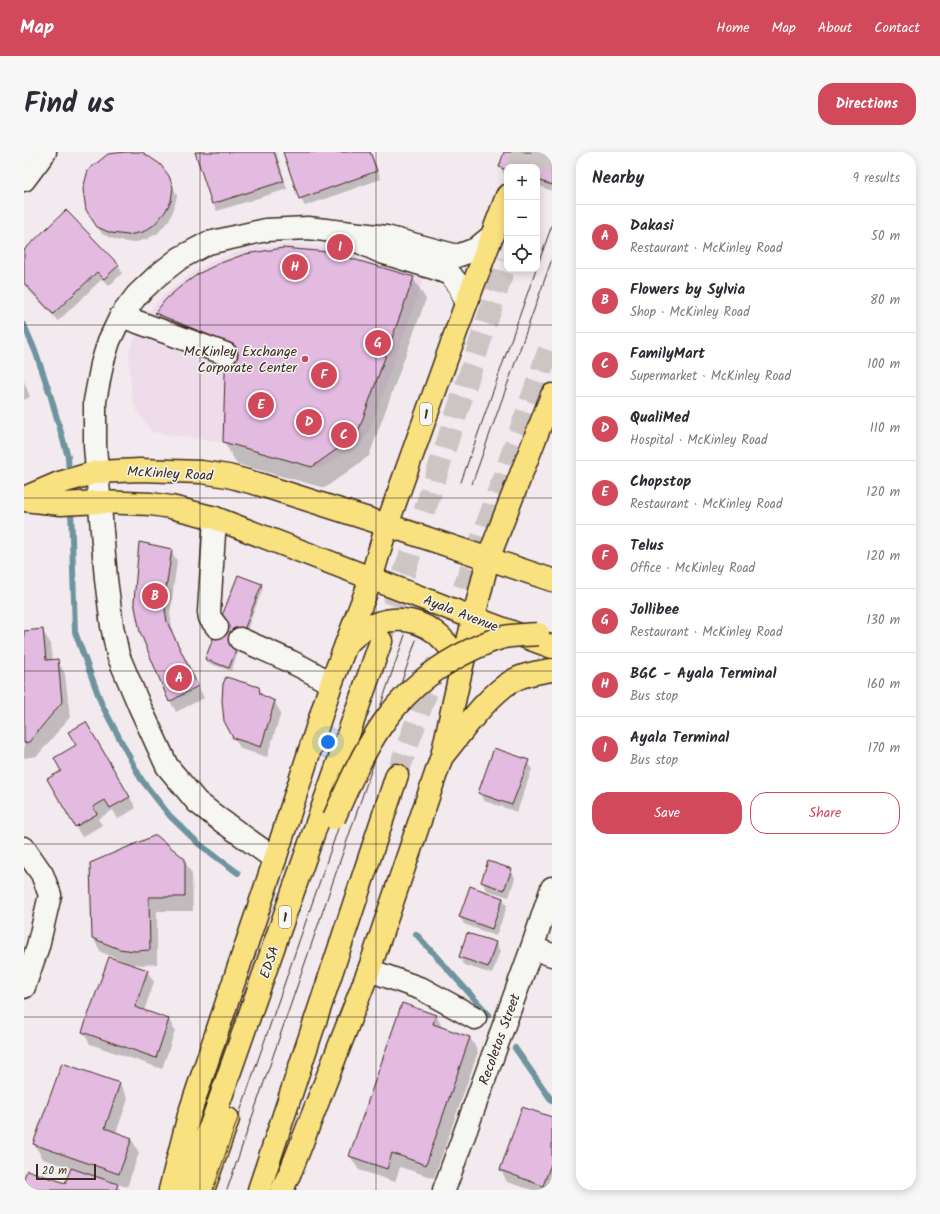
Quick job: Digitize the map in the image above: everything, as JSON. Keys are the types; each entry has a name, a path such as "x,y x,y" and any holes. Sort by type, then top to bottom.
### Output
{"main road":[{"name":"1","path":"170,1190 189,1115 275,859 331,684 371,578 387,524 466,304 505,200"},
{"path":"282,1190 369,970 442,756 488,559 546,419 552,395"},
{"name":"McKinley Road","path":"24,499 59,483 97,472 177,470 228,476 387,524"},
{"name":"McKinley Road","path":"24,499 60,504 100,502 150,504 171,507 215,518 371,578"},
{"path":"387,524 552,580"},
{"name":"Ayala Avenue","path":"371,578 552,647"},
{"path":"344,647 352,637 374,624 385,621 410,621 428,627 443,638 451,647 461,670"},
{"path":"204,1190 334,818 356,768 377,731 386,717 420,682 445,664 488,642 505,637 552,633"},
{"name":"EDSA","path":"182,1190 214,1118 381,641"},
{"path":"442,756 497,692 514,680 530,674 552,670"},
{"path":"259,1190 397,775"}],"street":[{"path":"24,180 45,152"},
{"path":"275,859 197,802 167,766 139,705 118,654 112,626 95,446 95,401 102,364 109,341 121,316 137,295 157,276 180,258 208,243 266,230 308,228 386,237 457,256 476,248 492,235"},
{"path":"334,231 381,252 437,268 450,274 460,287 466,304"},
{"path":"121,316 226,354"},
{"path":"215,518 209,612 210,618 217,627"},
{"path":"240,639 293,662 313,672 331,684"},
{"path":"24,848 42,874 50,895 38,946 24,988"},
{"name":"Recoletos Street","path":"444,1190 542,952 552,888"},
{"path":"369,970 422,989 475,1018"}],"shaded area":[{"name":"McKinley Exchange Corporate Center","path":"299,244 332,248 425,276 366,438 321,469 223,442 152,432 138,413 132,398 129,352 147,314 163,295 188,276 214,260 253,247"}],"building":[{"path":"142,152 160,164 169,176 173,187 171,201 165,212 154,225 143,232 128,235 111,233 97,227 86,210 83,189 88,170 108,154"},
{"path":"195,152 274,152 284,181 212,204"},
{"path":"283,152 370,152 377,171 299,199"},
{"path":"504,152 552,152 552,185 540,181 540,164 504,164 504,169 499,167"},
{"path":"66,210 119,265 104,279 97,272 53,314 24,283 24,250"},
{"name":"McKinley Exchange Corporate Center","path":"283,248 329,252 414,277 357,435 312,467 223,442 226,342 155,313 166,299 198,274 218,264 245,254"},
{"path":"139,542 172,549 164,602 167,622 198,686 169,702 140,632 134,602"},
{"path":"238,575 262,584 229,668 205,659"},
{"path":"43,629 46,660 58,659 62,702 29,742 24,743 24,631"},
{"path":"226,677 259,687 260,694 275,701 261,747 233,738 224,721 222,701 223,684"},
{"path":"86,722 130,797 110,808 105,800 93,807 97,814 75,827 47,779 61,771 54,758 76,745 68,732"},
{"path":"494,748 529,760 512,805 478,793"},
{"path":"156,835 185,859 185,897 149,897 150,950 135,951 119,949 92,938 90,863"},
{"path":"488,861 512,869 504,890 481,882"},
{"path":"470,886 503,898 492,929 459,917"},
{"path":"467,933 496,942 488,967 459,957"},
{"path":"109,957 148,970 135,1007 169,1019 156,1058 82,1032"},
{"path":"402,1003 436,1015 433,1024 470,1037 426,1165 392,1153 387,1169 349,1156"},
{"path":"62,1063 120,1083 105,1128 132,1138 119,1174 33,1144"},
{"path":"522,1107 552,1117 552,1161 543,1186 500,1170"},
{"path":"71,1168 118,1184 116,1190 24,1190 24,1178 27,1170 65,1183"}],"waterway":[{"path":"24,325 36,353 50,394 68,457 69,476"},
{"path":"71,507 75,632 102,705 141,779 170,816 199,844 238,873"},
{"path":"416,934 489,1015"},
{"path":"515,1048 552,1101"}],"tunnel":[{"path":"519,164 523,152"},
{"path":"539,164 543,152"},
{"path":"383,637 504,269"},
{"path":"397,775 552,341"}],"tram line":[{"path":"540,259 552,225"},
{"path":"472,484 552,259"},
{"path":"461,482 535,272"},
{"path":"213,1190 405,635"},
{"path":"227,1190 416,640"}],"place":[{"name":"Ayala Terminal","path":"340,247"},
{"name":"BGC - Ayala Terminal","path":"295,267"},
{"name":"Jollibee","path":"378,343"},
{"name":"McKinley Exchange Corporate Center","path":"305,359"},
{"name":"Telus","path":"324,375"},
{"name":"Chopstop","path":"261,405"},
{"name":"QualiMed","path":"309,422"},
{"name":"FamilyMart","path":"344,435"},
{"name":"Flowers by Sylvia","path":"155,596"},
{"name":"Dakasi","path":"179,678"}]}
